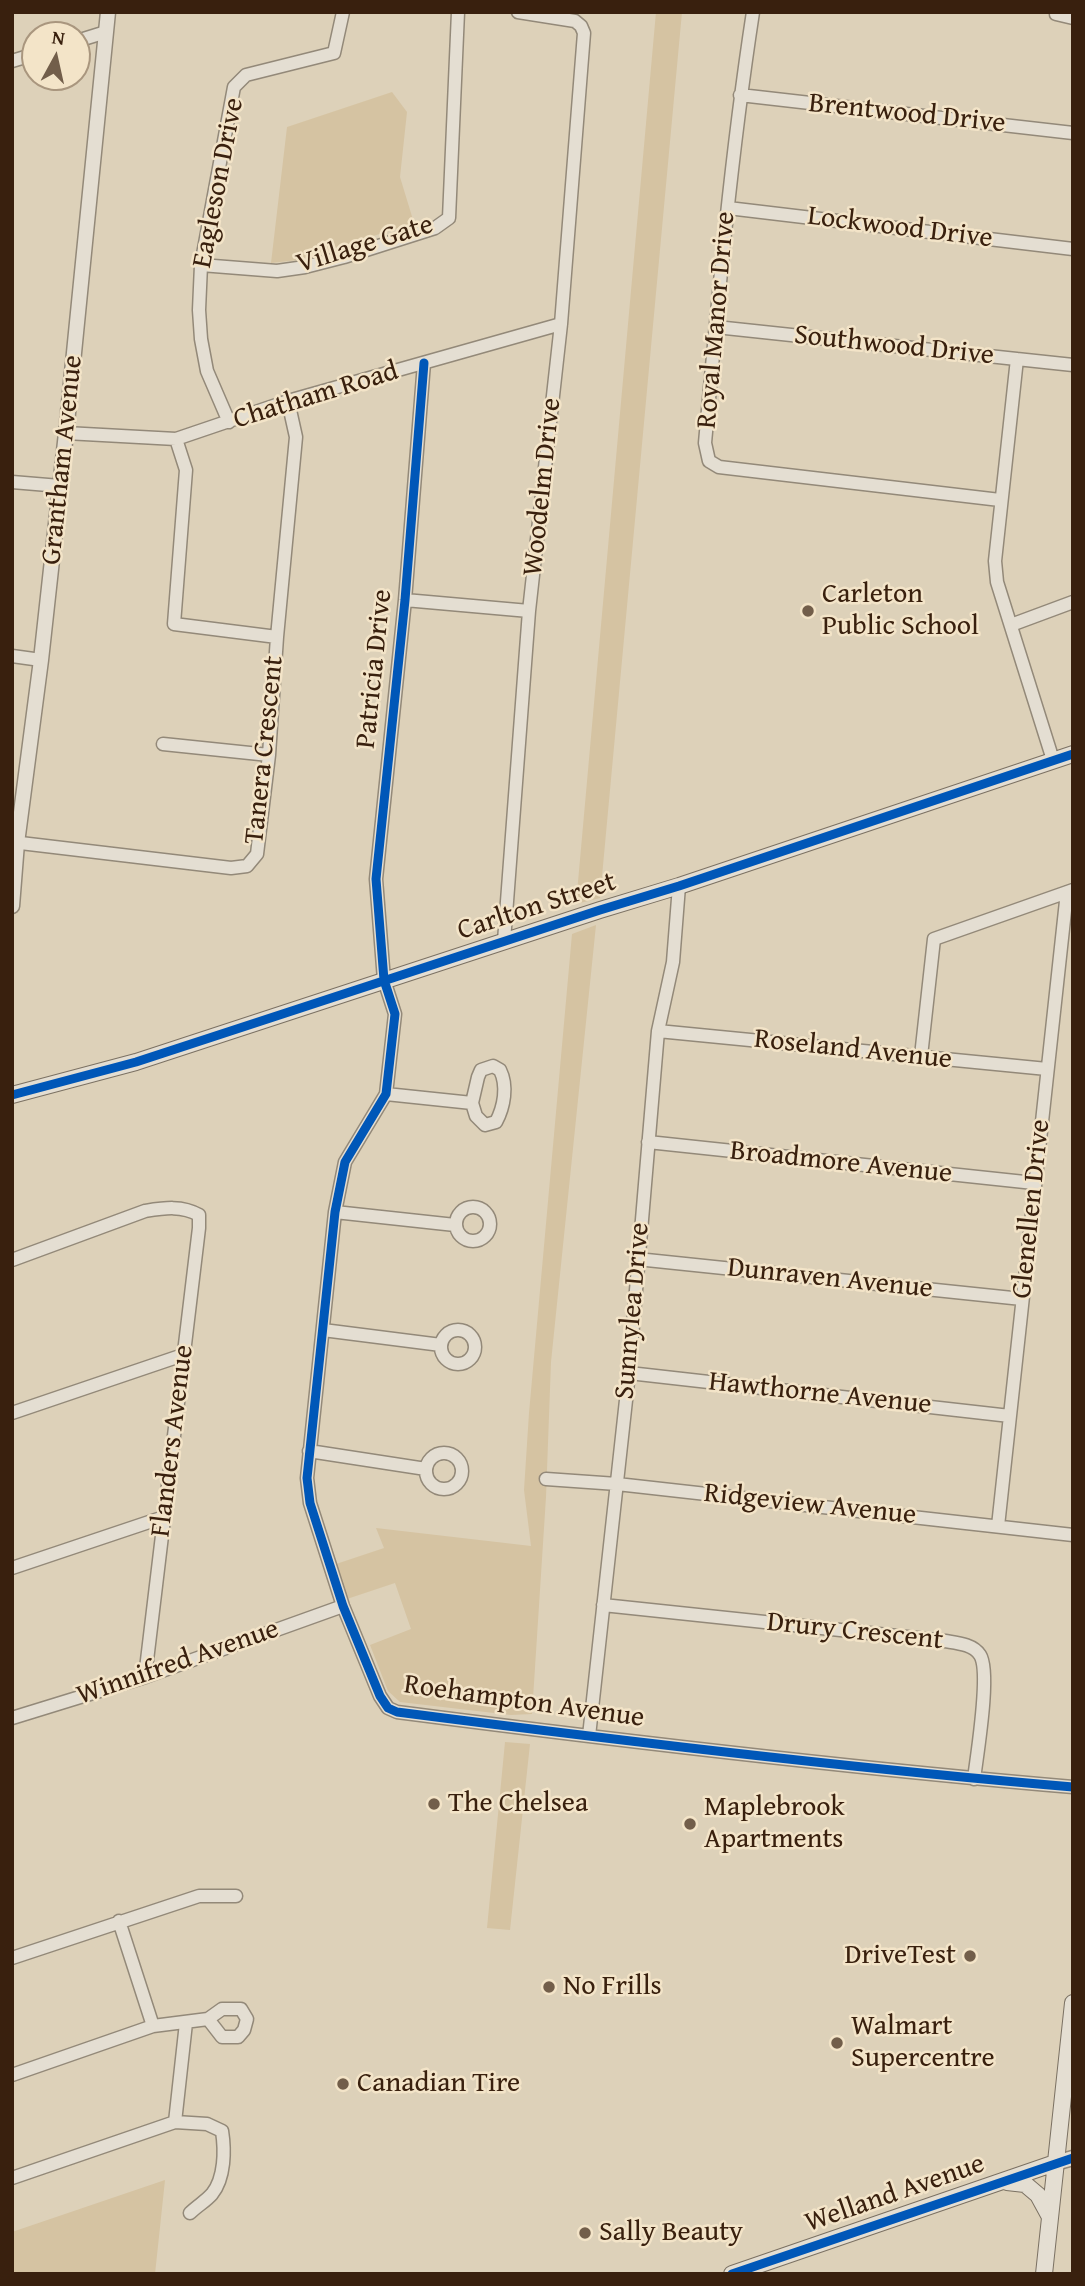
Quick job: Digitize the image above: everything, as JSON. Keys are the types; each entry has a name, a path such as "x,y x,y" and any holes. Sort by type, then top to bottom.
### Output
{"main road":[{"name":"Carlton Street","path":"12,1095 136,1062 679,886 1073,754"},
{"path":"1044,2274 1073,2003"},
{"path":"1062,2107 1073,2134"},
{"name":"Welland Avenue","path":"732,2274 1055,2163"},
{"path":"1001,2181 1025,2184 1038,2195 1050,2217"}],"street":[{"name":"Grantham Avenue","path":"12,906 15,843 41,660 108,12"},
{"name":"Eagleson Drive","path":"229,422 207,371 201,339 201,265 234,88 246,75 334,53 343,12"},
{"name":"Village Gate","path":"201,265 277,271 305,267 435,228 449,218 458,12"},
{"name":"Woodelm Drive","path":"504,941 529,611 561,324 584,33 575,21 518,12"},
{"name":"Royal Manor Drive","path":"753,12 740,95 716,327 705,443 709,461 719,467 1000,500"},
{"path":"1056,12 1073,18"},
{"path":"91,37 106,32"},
{"name":"Brentwood Drive","path":"740,95 1073,133"},
{"name":"Lockwood Drive","path":"728,208 1073,249"},
{"name":"Chatham Road","path":"66,433 176,439 288,401 561,324"},
{"name":"Southwood Drive","path":"716,327 1073,365"},
{"path":"1017,359 995,561 997,582 1053,760"},
{"name":"Patricia Drive","path":"384,980 376,879 405,600 424,363"},
{"name":"Tanera Crescent","path":"15,843 231,868 247,866 257,854 269,755 296,437 288,401"},
{"path":"176,439 186,470 174,624 277,638"},
{"path":"12,482 60,486"},
{"path":"405,600 529,611"},
{"path":"1011,625 1073,602"},
{"path":"12,656 41,660"},
{"path":"163,744 269,755"},
{"name":"Sunnylea Drive","path":"589,1736 629,1373 658,1031 673,962 679,886"},
{"path":"921,1056 934,939 1070,891"},
{"name":"Glenellen Drive","path":"998,1526 1034,1183 1070,891"},
{"name":"Roehampton Avenue","path":"384,980 395,1014 386,1094 345,1162 335,1212 307,1478 310,1503 343,1606 380,1696 388,1708 397,1712 589,1736 974,1779 1073,1787"},
{"name":"Roseland Avenue","path":"658,1031 1047,1069"},
{"path":"386,1094 472,1103"},
{"name":"Broadmore Avenue","path":"648,1142 1034,1183"},
{"name":"Flanders Avenue","path":"12,1260 145,1211 167,1207 190,1210 199,1216 145,1677"},
{"path":"335,1212 455,1225"},
{"name":"Dunraven Avenue","path":"637,1259 1022,1299"},
{"path":"323,1330 441,1345"},
{"path":"12,1413 183,1355"},
{"name":"Hawthorne Avenue","path":"629,1373 1010,1416"},
{"path":"309,1451 426,1469"},
{"name":"Ridgeview Avenue","path":"546,1479 617,1484 1073,1535"},
{"path":"12,1568 164,1517"},
{"name":"Drury Crescent","path":"603,1605 932,1639 969,1646 981,1656 985,1674 974,1779"},
{"name":"Winnifred Avenue","path":"12,1718 145,1677 343,1606"},
{"path":"12,1958 199,1896 236,1896"},
{"path":"119,1921 153,2026"},
{"path":"12,2075 153,2026 208,2019"},
{"path":"175,2122 186,2023"},
{"path":"12,2178 175,2122 207,2124 222,2131 221,2175 214,2192 190,2213"},
{"name":"Welland Avenue","path":"1055,2163 1073,2158"}],"shaded area":[{"path":"656,12 682,12 600,898 576,904"},
{"path":"392,92 407,112 400,177 414,223 298,260 271,263 287,127"},
{"path":"596,925 551,1362 546,1497 532,1714 511,1715 400,1702 388,1691 370,1645 411,1629 395,1583 347,1599 336,1564 384,1548 376,1528 531,1546 524,1490 529,1413 572,934"},
{"path":"505,1742 530,1744 510,1930 487,1928"},
{"path":"165,2180 155,2274 12,2274 12,2232"}],"cycle path":[{"path":"424,363 405,600 376,879 384,980 395,1014 386,1094 345,1162 335,1212 307,1478 310,1503 343,1606 380,1696 388,1708 397,1712 735,1753 1073,1787"},
{"path":"12,1095 136,1062 679,886 1073,754"},
{"path":"732,2274 1073,2158"}],"place":[{"name":"Carleton Public School","path":"808,611"},
{"name":"The Chelsea","path":"434,1804"},
{"name":"Maplebrook Apartments","path":"690,1824"},
{"name":"DriveTest","path":"970,1956"},
{"name":"No Frills","path":"549,1987"},
{"name":"Walmart Supercentre","path":"837,2043"},
{"name":"Canadian Tire","path":"343,2084"},
{"name":"Sally Beauty","path":"585,2233"}]}
